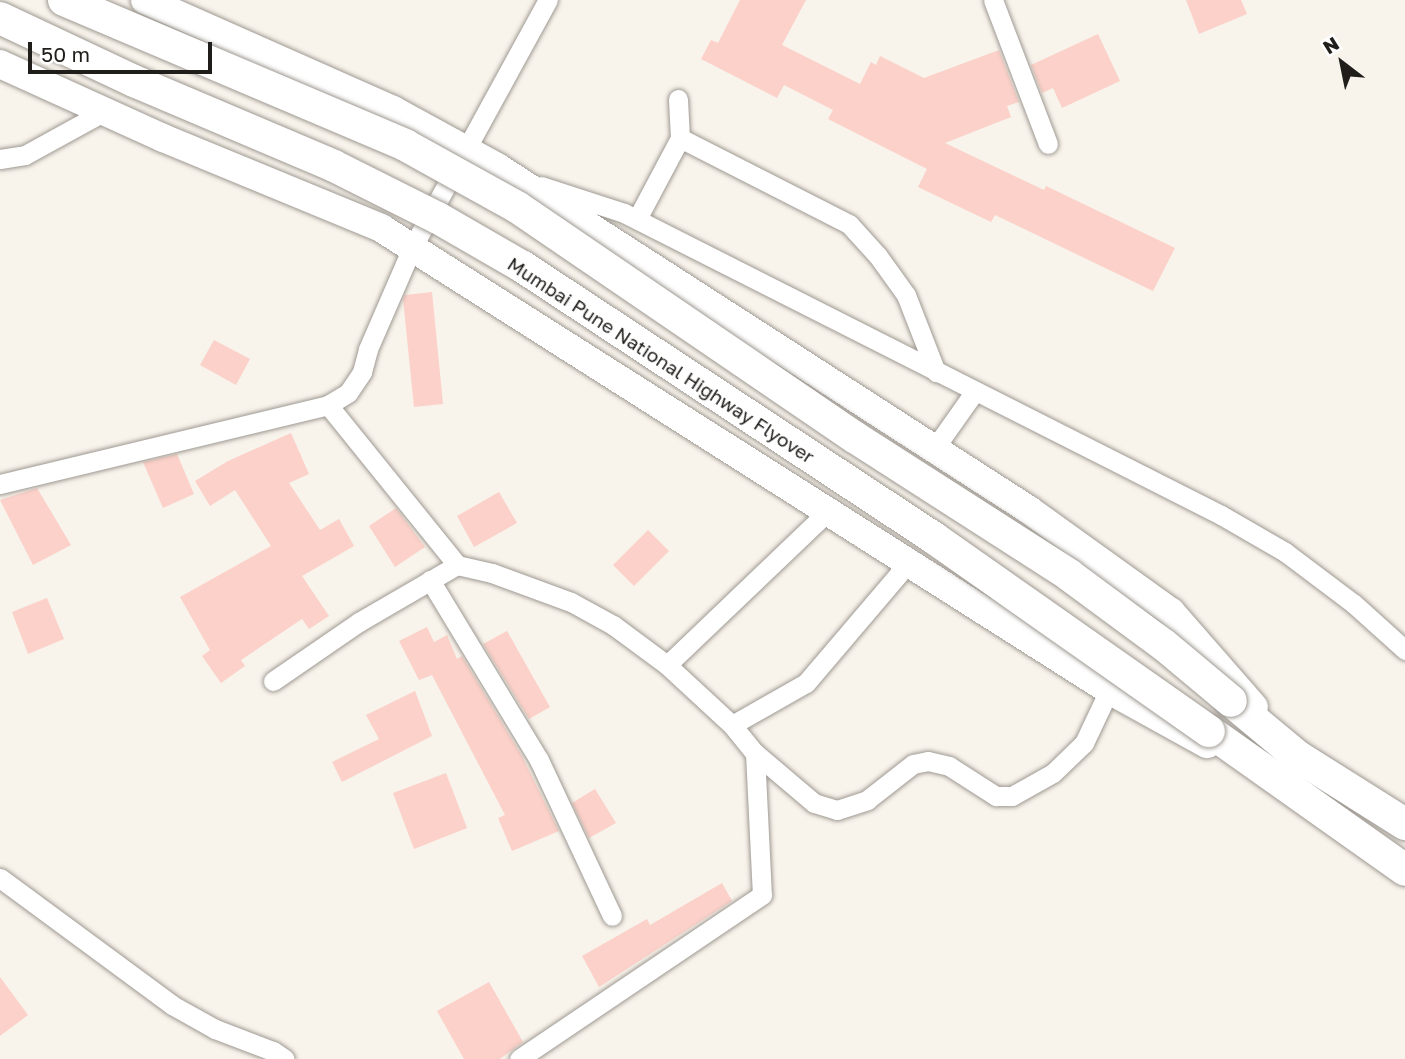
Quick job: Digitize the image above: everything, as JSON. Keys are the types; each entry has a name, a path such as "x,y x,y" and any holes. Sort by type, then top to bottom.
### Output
{"highway":[{"path":"64,0 405,145 517,207 866,444 1069,575 1164,645 1297,756 1405,824"},
{"name":"Mumbai Pune National Highway Flyover","path":"0,18 134,80 334,166 438,218 523,267 934,538 1405,870"}],"main road":[{"path":"145,0 393,110 513,177 1029,510 1171,612 1297,756"},
{"path":"0,64 381,228 1109,690 1277,781"}],"street":[{"path":"0,484 328,405 348,393 362,372 368,349 412,248 548,0"},
{"path":"993,0 1048,144"},
{"path":"637,219 680,138 678,99"},
{"path":"0,159 25,155 105,111"},
{"path":"680,138 849,224 878,256 906,295 936,372"},
{"path":"513,177 637,219 1221,515 1285,552 1354,604 1405,650"},
{"path":"934,449 975,391"},
{"path":"328,405 457,565 492,573 571,602 613,625 667,665 732,725 755,753 814,803 837,810 867,800 913,764 928,761 949,766 996,796 1012,796 1053,773 1084,743 1109,690"},
{"path":"667,665 827,512"},
{"path":"732,725 806,683 909,562"},
{"path":"273,681 359,621 457,565"},
{"path":"430,580 538,760 612,916"},
{"path":"519,1059 762,895 755,753"},
{"path":"0,878 172,1004 215,1028 273,1051 285,1059"}],"building":[{"path":"740,0 806,0 782,45 860,84 871,62 876,65 880,56 924,78 999,50 1019,102 1007,106 1011,117 945,143 1044,190 1046,186 1175,248 1153,291 995,215 991,222 918,187 927,169 828,119 833,110 784,85 777,98 701,59 711,40 718,43"},
{"path":"1186,0 1241,0 1247,14 1199,34"},
{"path":"1098,34 1120,81 1062,108 1053,88 1042,93 1031,65"},
{"path":"432,292 443,404 414,407 403,299 405,295"},
{"path":"214,340 250,359 236,385 200,365"},
{"path":"291,433 309,474 289,483 320,530 339,519 354,546 302,576 329,616 309,629 302,619 241,660 245,666 221,683 202,656 210,650 180,597 271,546 235,490 210,506 195,481 228,461"},
{"path":"177,454 194,494 163,508 143,462"},
{"path":"37,488 71,545 33,565 0,500"},
{"path":"499,492 517,523 474,547 457,516"},
{"path":"396,508 425,547 395,567 369,526"},
{"path":"648,530 669,551 634,586 613,565"},
{"path":"47,598 64,639 28,654 12,612"},
{"path":"427,627 434,642 447,635 457,659 462,656 522,756 559,831 512,851 498,818 505,815 432,675 419,680 399,641"},
{"path":"507,631 550,707 529,719 483,644"},
{"path":"415,691 432,736 342,782 332,762 379,739 366,715"},
{"path":"446,773 467,828 414,849 393,793"},
{"path":"595,789 616,823 589,838 572,803"},
{"path":"722,883 732,901 599,987 582,956 647,919 650,925"},
{"path":"0,977 28,1015 0,1036"},
{"path":"489,982 523,1042 500,1059 464,1059 437,1011"}]}
